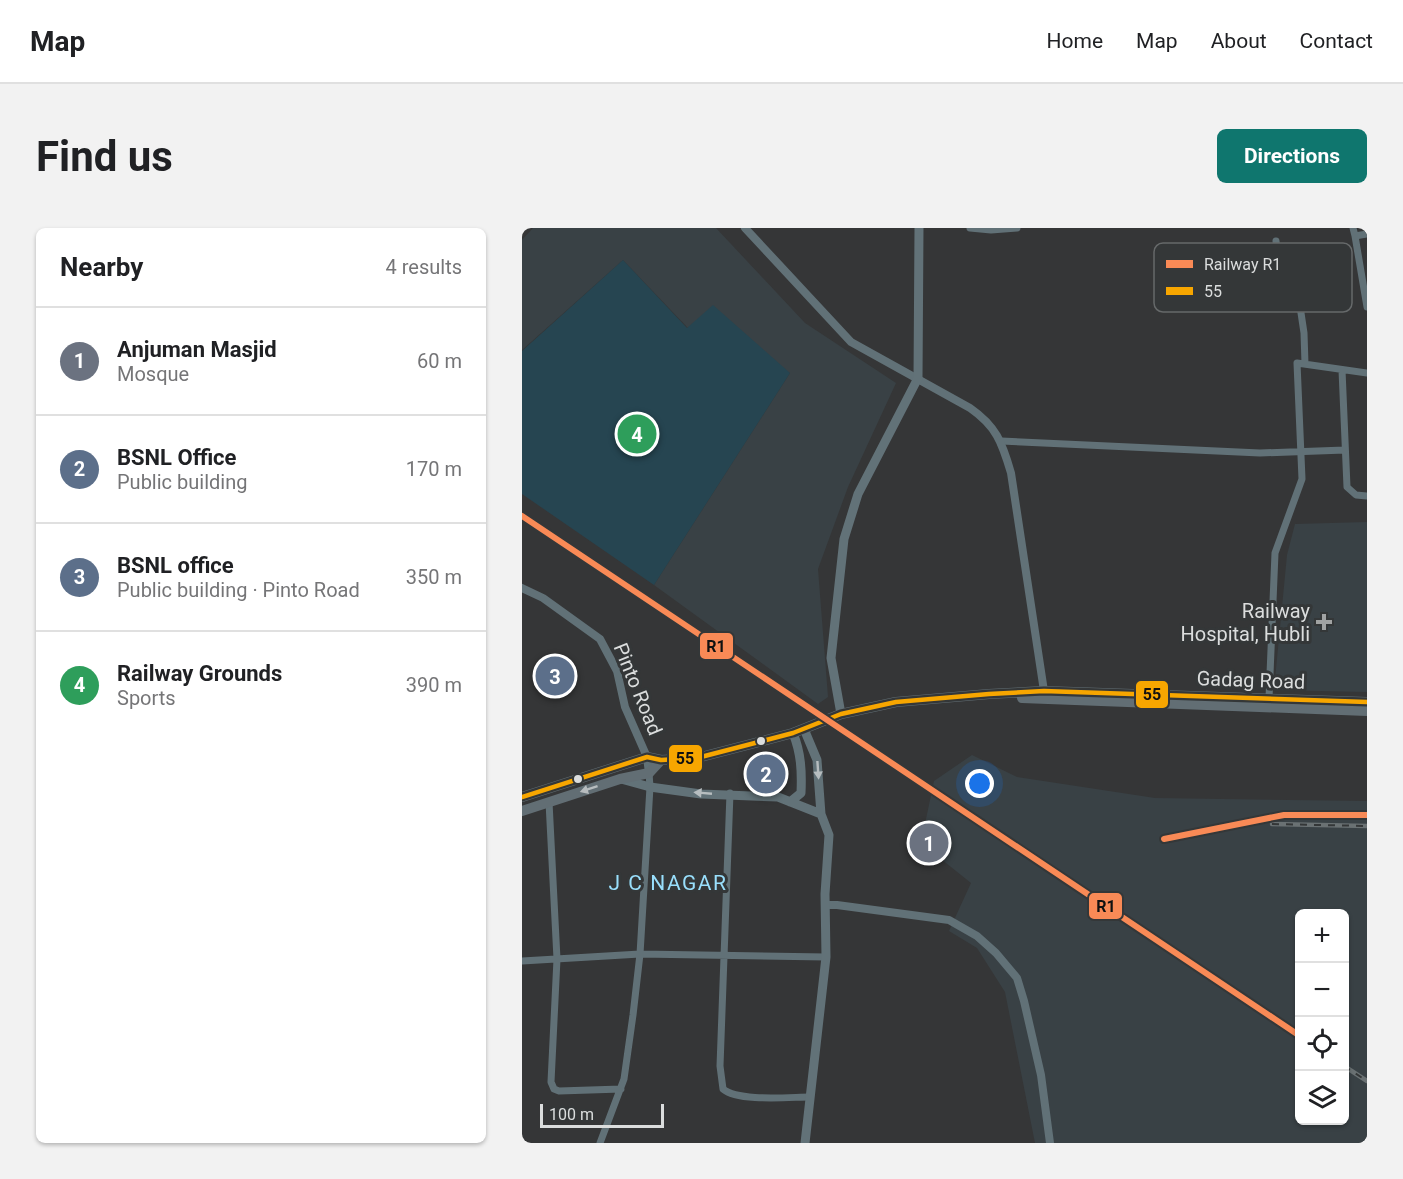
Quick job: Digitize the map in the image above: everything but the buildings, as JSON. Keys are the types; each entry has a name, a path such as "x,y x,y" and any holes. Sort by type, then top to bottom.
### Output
{"highway":[{"name":"Gadag Road","path":"647,757 661,760 697,758 799,731 841,714 896,702 989,694 1044,691 1367,702"},
{"name":"Gadag Road","path":"989,694 1044,700 1367,711"},
{"path":"522,797 647,757"},
{"path":"522,811 620,779 649,773 661,760"}],"main road":[{"path":"841,714 831,658 844,539 858,494 918,378 919,228"},
{"path":"790,802 801,793 799,731"},
{"path":"799,731 817,760 821,814 829,835 826,957 804,1143"},
{"path":"620,779 650,787 701,794 730,793 778,797 821,814"}],"street":[{"path":"745,228 851,342 871,356 918,378 986,419 1001,441 1011,473 1044,691"},
{"path":"970,228 991,230 1017,228"},
{"path":"1367,234 1354,232 1364,273 1367,307"},
{"path":"1301,312 1305,364"},
{"path":"1269,698 1275,553 1302,479 1297,363 1367,373"},
{"path":"1342,370 1347,487 1356,495 1367,496"},
{"path":"1001,441 1194,451 1345,450"},
{"name":"Pinto Road","path":"522,588 543,598 600,639 616,671 625,707 647,757 649,773"},
{"path":"600,1143 621,1089 640,954 649,773"},
{"path":"730,793 720,1066 723,1089 728,1094 743,1096 810,1097"},
{"path":"549,802 557,959 551,1082 554,1089 559,1091 621,1089"},
{"path":"826,905 837,904 950,920 977,936 996,953 1017,978 1024,1001 1041,1075 1050,1143"},
{"path":"522,961 640,954 826,957"}],"shaded area":[{"path":"533,228 716,228 805,323 896,383 848,487 818,569 828,697 818,704 654,585 790,373 688,328 623,260 522,350 522,240"},
{"path":"623,260 687,328 713,305 790,373 654,585 522,494 522,351"},
{"name":"Railway Hospital, Hubli","path":"1367,522 1367,692 1274,690 1287,555 1295,524"},
{"path":"972,755 1017,777 1155,798 1367,801 1367,1143 1035,1143 1005,992 977,948 949,931 971,883 921,843 934,781"}],"railway":[{"path":"522,516 1295,1033"},
{"path":"1164,839 1284,815 1367,815"},
{"path":"1272,824 1367,826"},
{"path":"1349,1069 1367,1081"}],"rail line":[{"name":"R1","path":"522,516 1295,1033"},
{"name":"R1","path":"1164,839 1284,815 1367,815"}],"transit line":[{"name":"55","path":"522,797 647,757 661,760 697,758 793,733 841,714 896,702 1044,691 1367,702"}],"place":[{"name":"Railway Grounds","path":"637,434"},
{"name":"Railway Hospital, Hubli","path":"1324,622"},
{"name":"BSNL office","path":"555,676"},
{"name":"BSNL Office","path":"766,774"},
{"name":"Anjuman Masjid","path":"929,843"}],"district":[{"name":"J C NAGAR","path":"668,883"}]}
